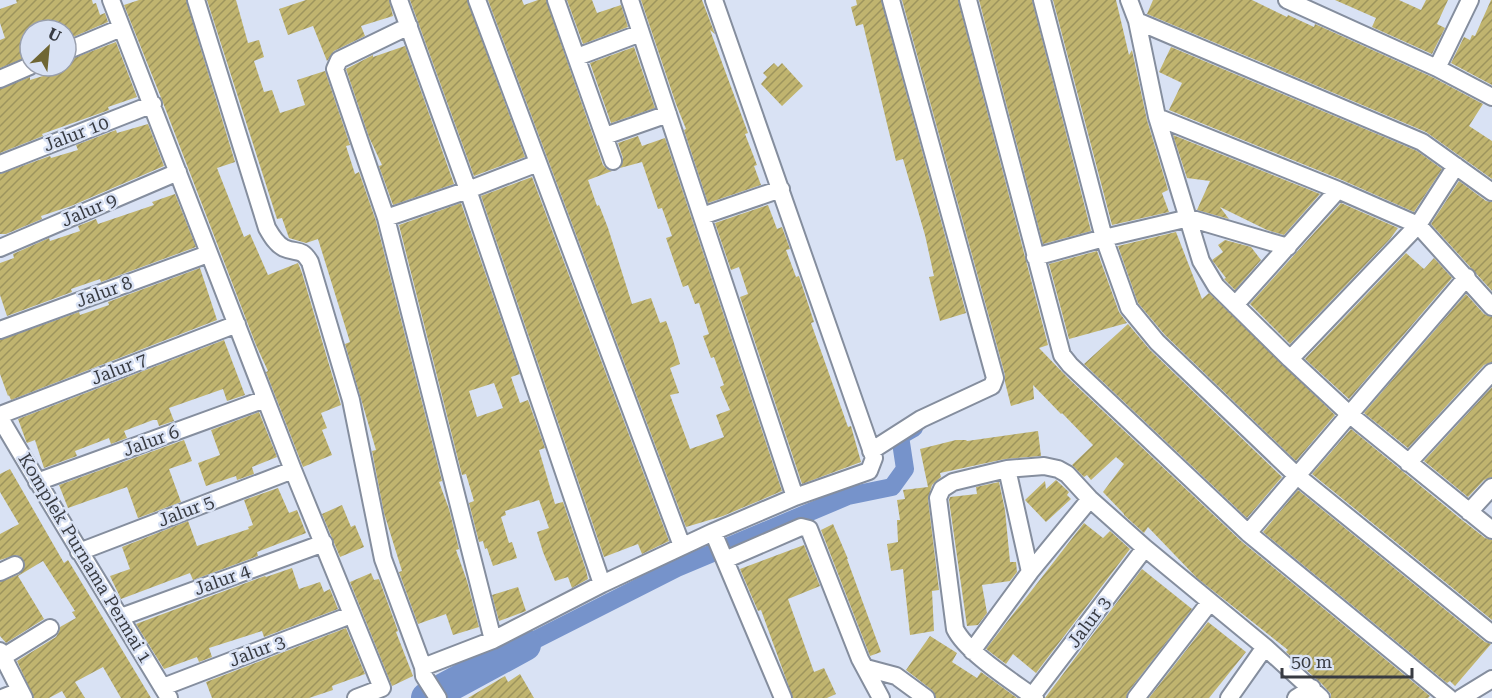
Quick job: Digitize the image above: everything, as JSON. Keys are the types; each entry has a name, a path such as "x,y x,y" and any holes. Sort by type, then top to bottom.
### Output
{"street":[{"path":"111,0 153,104 208,254 292,470 382,688 356,698"},
{"path":"196,0 267,228 284,248 305,254 310,262 351,400 383,559 426,675 438,698"},
{"path":"399,0 468,190 602,584"},
{"path":"477,0 682,546"},
{"path":"556,0 613,161"},
{"path":"630,0 795,497"},
{"path":"714,0 874,458 869,471 795,497 719,548"},
{"path":"871,451 921,419 992,386 995,378 891,0"},
{"path":"968,0 1062,355 1248,533 1449,698"},
{"path":"1042,0 1104,238 1129,308 1142,325 1296,475 1492,634"},
{"path":"1129,0 1137,21 1156,117 1201,261 1208,275 1235,305 1349,414 1492,530"},
{"path":"1287,0 1437,68 1492,97"},
{"path":"1437,68 1470,0"},
{"path":"1137,21 1422,142 1492,192"},
{"path":"409,26 339,60 335,69 386,218 493,640"},
{"path":"78,46 122,28"},
{"path":"577,57 641,33"},
{"path":"0,79 18,71"},
{"name":"Jalur 10","path":"0,164 153,104"},
{"path":"604,136 668,114"},
{"path":"1156,117 1338,190 1418,225 1492,307"},
{"path":"386,218 538,163"},
{"path":"1290,359 1418,225 1455,166"},
{"name":"Jalur 9","path":"0,248 178,172"},
{"path":"702,216 781,189"},
{"path":"1235,305 1338,190"},
{"path":"1035,257 1189,218 1288,247"},
{"name":"Jalur 8","path":"0,330 208,254"},
{"path":"1248,533 1467,277"},
{"name":"Jalur 7","path":"0,417 237,324"},
{"path":"1407,463 1492,372"},
{"name":"Jalur 6","path":"37,482 265,399"},
{"name":"Komplek Purnama Permai 1","path":"0,417 79,552 166,693"},
{"path":"1034,697 972,651 962,641 955,628 938,498 942,489 953,483 1007,469 1044,466 1067,474 1090,499 1145,548 1317,693"},
{"path":"1007,469 1030,572"},
{"name":"Jalur 5","path":"79,552 292,470"},
{"path":"1469,512 1492,487"},
{"path":"972,651 1030,572 1090,499"},
{"path":"426,675 602,584 682,546 719,548 801,526 809,529 866,669 881,698"},
{"name":"Jalur 4","path":"121,617 324,543"},
{"path":"719,548 783,698"},
{"name":"Jalur 3","path":"1034,697 1145,548"},
{"path":"1136,698 1210,602"},
{"name":"Jalur 3","path":"166,693 351,615"},
{"path":"2,698 22,694 2,654 50,628"},
{"path":"1229,698 1264,647"},
{"path":"866,669 896,676 926,698"},
{"path":"1461,698 1492,679"},
{"path":"1296,698 1317,693"}],"building":[{"path":"16,0 92,0 93,4 96,3 100,15 105,13 108,22 78,35 78,18 18,18 18,61 0,68 0,40 5,38 0,23 0,9 17,3"},
{"path":"139,0 186,0 235,162 217,168 244,237 250,234 268,275 298,263 302,273 341,405 321,413 327,428 322,430 332,455 303,467 266,372 268,371 124,5"},
{"path":"207,0 236,0 248,43 259,40 264,57 254,61 264,92 272,90 280,113 305,105 297,80 325,71 350,145 346,146 355,174 359,172 376,221 442,481 439,482 449,509 459,549 456,550 479,627 453,635 446,614 418,624 399,572 402,571 384,513 372,451 376,450 345,344 350,342 318,239 306,243 289,238 282,218 277,219"},
{"path":"306,0 389,0 393,16 361,26 365,36 334,51 327,61 313,26 288,35 279,9"},
{"path":"410,0 467,0 525,157 474,176"},
{"path":"488,0 522,0 524,5 546,0 603,165 612,171 588,180 608,228 632,304 651,298 660,323 666,321 673,340 680,364 670,368 679,393 670,395 690,449 724,437 716,415 730,410 720,387 724,385 714,357 711,358 703,336 709,334 699,303 695,304 688,285 683,287 666,238 672,236 662,208 658,209 642,162 620,168 623,158 618,143 638,136 642,146 665,138 782,491 723,516 686,527"},
{"path":"567,0 592,0 597,13 621,5 628,27 583,44"},
{"path":"641,0 702,0 715,34 710,30 748,133 745,134 757,165 754,166 761,185 708,203 684,130 686,129"},
{"path":"856,0 881,0 966,313 940,321 929,277 934,276 925,235 903,159 896,161 863,24 856,26 851,7 857,5"},
{"path":"902,0 958,0 1048,345 1039,348 1241,541 1430,696 1428,698 1331,698 1331,694 1322,684 1286,652 1288,650 1197,578 1148,527 1144,533 1103,492 1124,464 1116,457 1091,480 1087,475 1084,477 1072,465 1093,445 1062,413 1033,385 1034,399 1011,406 1005,375"},
{"path":"979,0 1032,0 1091,231 1043,244"},
{"path":"1053,0 1116,0 1129,55 1132,50 1147,120 1168,190 1162,193 1169,212 1112,225"},
{"path":"1153,0 1252,0 1287,17 1288,15 1314,27 1315,24 1432,77 1483,104 1469,126 1492,141 1492,179 1426,132 1147,14"},
{"path":"1335,0 1399,0 1421,10 1426,0 1448,0 1437,24 1445,28 1432,54 1372,27 1376,18"},
{"path":"1491,0 1492,85 1451,63 1464,37 1470,40 1472,35 1475,36"},
{"path":"116,42 137,97 0,153 0,89 28,78 30,80 78,78 78,56"},
{"path":"405,46 454,184 393,205 379,166 382,165 369,137 346,69 373,55 373,57"},
{"path":"634,47 655,108 611,123 590,63"},
{"path":"1171,47 1417,151 1442,169 1414,212 1342,180 1169,110 1182,83 1159,72"},
{"path":"774,63 778,67 782,63 803,86 782,106 761,84 767,77 763,73"},
{"path":"148,124 164,166 71,206 41,216 42,219 6,234 0,234 0,174 50,156 51,158 78,150 76,145 116,130 117,133"},
{"path":"1173,135 1320,194 1284,235 1267,230 1220,207 1229,219 1197,210 1210,181 1187,178"},
{"path":"532,177 669,541 642,554 638,544 604,557 481,196"},
{"path":"1459,181 1486,201 1492,202 1492,291 1431,224"},
{"path":"175,194 196,247 101,282 100,279 71,289 72,292 7,316 0,295 0,263 14,258 13,254 49,238 50,241 80,231 78,226 96,219 98,224 154,205 152,202"},
{"path":"461,203 520,374 511,377 520,403 528,400 545,448 539,450 555,504 563,502 586,570 588,579 572,588 568,577 555,581 543,552 537,532 549,528 539,500 505,511 506,515 501,517 509,543 512,542 517,558 493,566 483,541 479,542 469,503 474,501 466,474 462,475 399,225","holes":["494,383 503,408 477,417 469,391"]},
{"path":"1341,203 1398,228 1290,344 1250,304"},
{"path":"768,205 777,229 782,227 790,249 786,250 796,277 799,276 814,322 811,323 848,427 851,426 861,462 802,484 740,297 748,294 739,267 731,270 715,223"},
{"path":"1176,232 1202,299 1209,293 1335,415 1296,461 1165,335 1138,303 1118,246"},
{"path":"1225,240 1251,247 1261,260 1235,290 1224,279 1226,278 1212,260 1223,252 1218,245"},
{"path":"1097,251 1119,312 1127,323 1069,339 1049,264"},
{"path":"1406,253 1424,269 1434,258 1452,278 1349,399 1305,359"},
{"path":"200,268 217,320 11,400 8,396 0,374 0,340 79,312 80,315 109,305 108,302"},
{"path":"1466,294 1484,314 1492,317 1492,362 1484,365 1408,448 1364,413"},
{"path":"1128,324 1150,350 1282,477 1247,518 1084,364"},
{"path":"224,340 245,395 227,401 223,389 169,408 174,421 159,426 157,420 153,420 124,431 127,438 111,444 109,438 75,451 77,456 44,468 35,440 27,443 18,419"},
{"path":"1492,387 1492,477 1484,480 1468,497 1424,461"},
{"path":"259,412 277,457 252,467 254,474 237,480 236,476 206,486 198,463 220,455 211,430"},
{"path":"1351,429 1462,520 1485,538 1492,540 1492,620 1312,474"},
{"path":"1038,431 1041,456 1005,459 940,473 941,477 932,485 928,499 939,590 932,591 934,631 910,635 903,569 891,571 887,544 898,542 897,520 900,520 897,500 905,499 903,490 928,487 920,449 956,440 967,441"},
{"path":"184,440 192,461 169,469 181,502 138,518 127,487 68,508 59,485"},
{"path":"10,469 64,563 68,560 151,698 121,698 103,667 75,682 85,698 66,698 62,691 49,698 34,698 17,661 56,637 60,627 76,618 72,612 75,611 43,561 18,576 44,619 6,643 0,636 0,582 20,574 25,565 21,557 16,555 0,560 0,534 19,524 0,492 0,474"},
{"path":"1056,480 1069,492 1067,495 1071,499 1046,522 1025,500 1045,481 1046,489"},
{"path":"999,482 1005,510 1010,562 1016,562 1017,572 1010,581 982,585 987,613 978,625 967,626 949,500 950,497 977,494 976,487"},
{"path":"278,488 289,513 297,510 306,533 257,552 258,556 193,580 190,573 121,599 110,576 130,569 122,547 188,521 197,546 249,529 248,527 253,525 244,500"},
{"path":"1298,490 1485,642 1491,644 1455,686 1450,681 1447,683 1263,532"},
{"path":"342,505 351,527 355,525 364,547 340,557 322,514"},
{"path":"1084,523 1103,538 1110,531 1130,549 1030,681 1036,673 1013,654 1006,664 986,649"},
{"path":"833,524 881,652 870,656 821,530"},
{"path":"804,545 820,586 788,599 814,672 824,668 836,694 827,698 793,698 761,610 758,611 740,569"},
{"path":"292,568 299,589 320,582 324,592 330,589 338,609 264,637 262,631 209,648 212,657 199,662 197,657 164,669 136,624 265,576"},
{"path":"1142,569 1192,609 1128,692 1126,698 1045,698"},
{"path":"371,573 374,580 379,579 413,676 392,686 350,582"},
{"path":"518,587 526,611 499,621 492,595"},
{"path":"1208,622 1246,652 1209,698 1149,698"},
{"path":"346,628 365,674 332,686 333,690 309,698 212,698 206,682"},
{"path":"930,636 957,653 952,662 977,678 981,672 1017,698 936,698 932,690 906,670"},
{"path":"520,674 534,698 468,698 505,676 508,682"}],"waterway":[{"path":"525,645 677,568 848,496 892,487 905,469 900,436 914,428"},
{"path":"427,698 525,645"}]}
